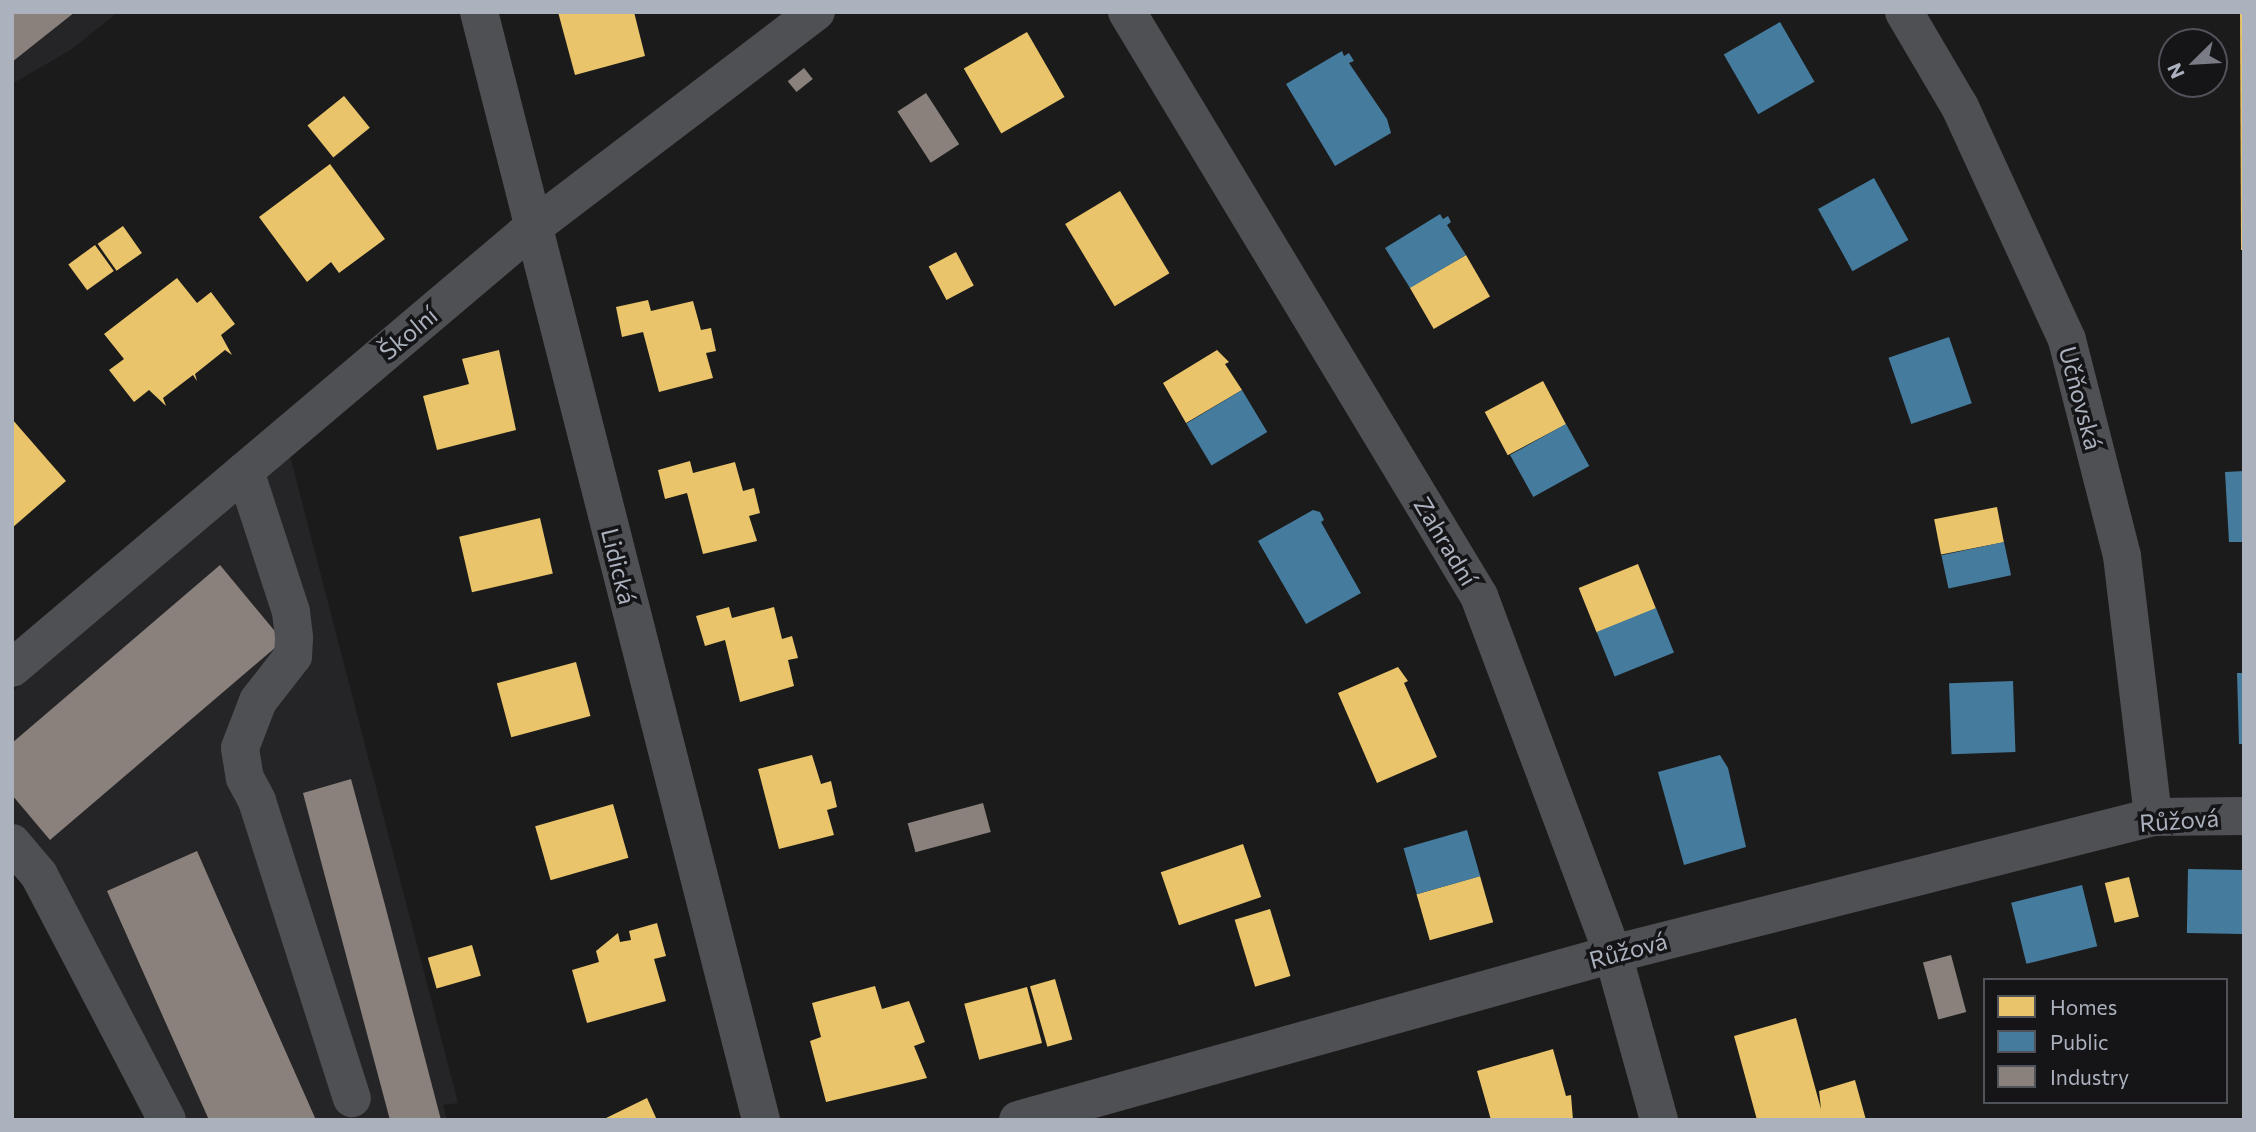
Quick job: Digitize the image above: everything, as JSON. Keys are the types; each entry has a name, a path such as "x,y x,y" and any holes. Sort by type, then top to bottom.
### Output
{"street":[{"name":"Lidická","path":"479,12 761,1120"},
{"name":"Školní","path":"12,668 533,228 816,12"},
{"name":"Zahradní","path":"1127,12 1479,596 1612,954 1659,1120"},
{"name":"Učňovská","path":"1904,12 1960,107 2067,340 2122,556 2154,817"},
{"path":"245,471 291,612 294,638 293,656 258,701 240,748 245,778 257,801 352,1098"},
{"name":"Růžová","path":"1018,1120 1612,954 2154,817 2244,816"},
{"path":"12,843 39,875 167,1120"}],"shaded area":[{"path":"12,12 118,12 72,49 12,84"},
{"path":"290,456 458,1103 443,1105 447,1120 154,1120 12,863 12,692"}],"building: Homes":[{"path":"558,12 634,12 645,56 575,75"},
{"path":"2240,12 2244,12 2244,250 2241,250"},
{"path":"1027,32 1064,97 1001,133 964,68"},
{"path":"344,96 370,128 333,157 307,126"},
{"path":"330,164 385,239 339,273 331,262 307,282 259,217"},
{"path":"1120,191 1169,273 1115,306 1065,224"},
{"path":"123,226 142,253 117,271 98,244"},
{"path":"95,245 114,271 87,290 68,264"},
{"path":"956,252 974,286 946,300 929,267"},
{"path":"1466,255 1490,297 1434,329 1410,288"},
{"path":"177,278 197,303 211,292 235,324 221,335 232,355 225,350 195,374 197,381 193,375 163,398 166,406 149,390 134,402 109,370 124,359 104,334"},
{"path":"648,300 651,311 693,301 701,330 711,328 716,351 706,353 713,378 659,392 643,332 622,337 616,307"},
{"path":"499,350 516,430 437,450 423,396 469,384 462,359"},
{"path":"1217,350 1229,362 1225,364 1242,390 1186,423 1163,383"},
{"path":"1543,381 1566,424 1508,455 1485,412"},
{"path":"12,419 66,481 12,528"},
{"path":"690,461 693,473 735,462 743,491 754,488 760,513 749,516 757,541 703,554 687,493 665,499 658,470"},
{"path":"1997,507 2004,542 1941,555 1934,519"},
{"path":"540,518 553,574 472,592 459,537"},
{"path":"1638,564 1656,609 1597,632 1579,588"},
{"path":"729,607 732,618 774,607 782,639 792,636 798,658 788,660 794,686 740,702 725,640 705,646 696,616"},
{"path":"576,662 590,716 511,737 497,683"},
{"path":"1398,667 1408,681 1404,683 1437,757 1377,783 1338,693"},
{"path":"812,755 821,784 831,781 837,807 827,810 834,835 779,849 758,769"},
{"path":"613,804 628,858 551,880 535,826"},
{"path":"1243,844 1261,897 1179,925 1161,872"},
{"path":"1480,876 1493,922 1430,940 1417,894"},
{"path":"2129,877 2139,917 2115,923 2105,883"},
{"path":"1270,909 1290,976 1255,987 1235,920"},
{"path":"657,923 666,956 654,959 666,1001 587,1023 572,970 599,962 596,951 618,933 620,942 631,940 629,931"},
{"path":"472,945 481,976 437,988 428,958"},
{"path":"1055,979 1072,1040 1047,1047 1030,986"},
{"path":"875,986 882,1009 909,1001 925,1042 914,1046 927,1078 826,1102 810,1041 821,1037 812,1003"},
{"path":"1027,987 1042,1043 979,1060 964,1004"},
{"path":"1796,1018 1821,1109 1819,1091 1855,1080 1866,1120 1757,1120 1734,1036"},
{"path":"1553,1049 1566,1096 1571,1095 1573,1120 1491,1120 1477,1071"},
{"path":"647,1098 657,1120 602,1120"}],"building: Public":[{"path":"1780,22 1814,82 1758,114 1724,54"},
{"path":"1342,51 1344,56 1349,53 1354,61 1349,63 1387,119 1391,133 1335,166 1286,84"},
{"path":"1874,178 1908,240 1852,271 1818,209"},
{"path":"1440,214 1443,219 1448,216 1451,222 1447,225 1466,255 1410,288 1385,248"},
{"path":"1949,337 1972,403 1911,424 1888,358"},
{"path":"1242,390 1267,432 1212,465 1186,423"},
{"path":"1566,424 1589,466 1533,497 1510,455"},
{"path":"2244,471 2244,542 2229,542 2225,472"},
{"path":"1313,510 1320,512 1324,520 1321,522 1361,593 1306,624 1258,541"},
{"path":"2004,542 2011,575 1948,589 1941,555"},
{"path":"1656,608 1674,653 1615,676 1597,632"},
{"path":"2237,673 2244,673 2244,744 2239,744"},
{"path":"2013,681 2015,752 1952,754 1949,683"},
{"path":"1720,755 1728,768 1746,847 1684,865 1658,772"},
{"path":"1467,830 1480,876 1417,894 1404,848"},
{"path":"2188,869 2244,870 2243,934 2187,933"},
{"path":"2082,885 2097,946 2026,964 2011,903"}],"building: Industry":[{"path":"12,12 75,12 12,62"},
{"path":"804,68 813,79 796,92 788,81"},
{"path":"926,93 959,144 931,163 897,112"},
{"path":"220,565 283,641 50,840 12,795 12,743"},
{"path":"351,779 441,1120 390,1120 323,869 303,793"},
{"path":"983,803 991,832 915,852 908,823"},
{"path":"197,851 316,1120 209,1120 107,891"},
{"path":"1951,955 1966,1012 1938,1019 1923,963"}]}
